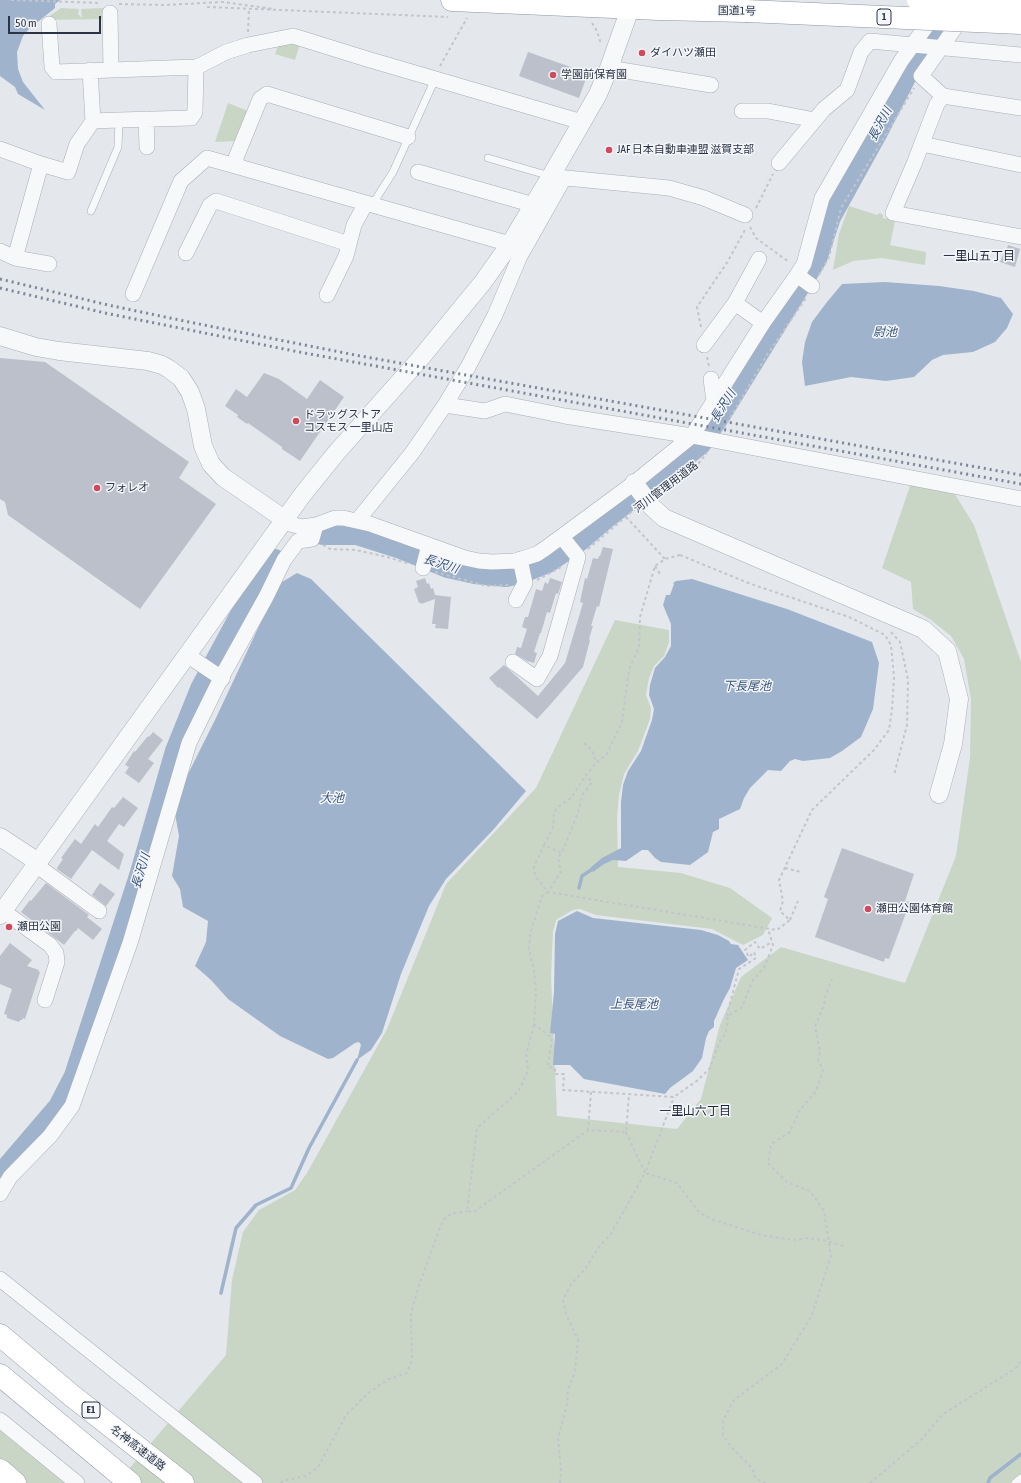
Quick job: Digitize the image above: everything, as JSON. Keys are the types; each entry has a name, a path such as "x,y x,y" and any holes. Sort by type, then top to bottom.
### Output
{"main road":[{"path":"918,0 1021,6"},
{"name":"国道1号","path":"454,12 631,4 746,11 1021,23"},
{"name":"名神高速道路","path":"0,1335 71,1395 175,1477 188,1483"},
{"path":"0,1375 130,1483"},
{"path":"0,1470 15,1483"}],"street":[{"path":"0,1194 10,1177 50,1136 72,1106 130,943 189,743 221,677 266,597 284,560 298,541 335,518 343,518 357,521 479,561 502,562 520,560 537,554 562,537 634,483 692,436 763,323 804,264 822,198 901,61 946,0"},
{"path":"972,0 942,48 921,76 943,96 1021,108"},
{"path":"357,521 412,453 445,405 468,367 495,315 520,256 558,177 582,122 598,94 609,68 631,4"},
{"path":"111,7 111,70"},
{"path":"49,24 52,67 56,72 196,67 226,52 248,45 293,36 582,122"},
{"path":"779,163 824,108 847,90 861,52 870,42 913,44 1021,55"},
{"path":"92,120 191,118 195,112 196,67"},
{"path":"609,68 711,85"},
{"path":"0,149 68,172 77,144 92,120 90,70"},
{"path":"239,167 235,160 260,99 267,94 408,137"},
{"path":"943,96 937,104 893,213 1021,237"},
{"path":"742,111 768,111 815,120"},
{"path":"146,119 147,147"},
{"path":"922,144 1021,165"},
{"path":"133,294 181,182 207,158 510,244"},
{"path":"15,258 41,164"},
{"path":"418,172 534,205"},
{"path":"45,1000 57,962 56,953 50,945 2,913 284,519 337,452 384,400 483,282 510,244 534,205 558,177"},
{"path":"558,177 669,188 750,213"},
{"path":"186,254 210,205 216,201 349,244"},
{"path":"327,295 346,256 354,225 369,204"},
{"path":"0,251 15,258 49,264"},
{"path":"704,345 735,303 759,259"},
{"path":"798,274 812,286"},
{"path":"735,303 763,323"},
{"path":"0,336 36,347 59,351 148,361 162,364 181,378 190,392 196,409 203,446 211,464 223,477 284,519 296,526 314,532"},
{"path":"711,379 714,401"},
{"path":"445,405 485,411 506,404 565,416 716,440 1021,499"},
{"path":"634,483 640,508 652,507 664,518 923,628 946,651 959,699 953,744 939,794"},
{"path":"513,662 537,679 550,656 578,557 562,537"},
{"path":"423,568 428,545"},
{"path":"516,600 525,582 520,560"},
{"path":"187,654 221,677"},
{"path":"0,837 99,911"},
{"path":"0,1279 255,1483"},
{"path":"0,1420 76,1483"}],"lane":[{"path":"369,204 392,172 436,79"},
{"path":"91,211 118,147 119,120"},
{"path":"488,158 558,177"},
{"path":"1015,1483 1021,1478"}],"path":[{"path":"11,0 111,7 223,2 287,10"},
{"path":"207,7 287,10 454,12 467,18 441,64 436,79"},
{"path":"248,45 249,9"},
{"path":"585,23 593,23 598,31 601,44 599,51"},
{"name":"河川管理用道路","path":"314,532 330,549 356,550 387,557 487,586 535,581 578,557 626,517 698,464 716,440 767,354 812,286 829,257 841,208 921,76"},
{"path":"750,213 779,163"},
{"path":"711,379 697,307 728,261 748,224 756,238 798,274"},
{"path":"626,517 665,559"},
{"path":"790,920 780,911 783,901 778,880 812,810 874,750 889,730 894,677 890,645 885,634 849,617 751,584 680,555 665,559 655,566 640,617 639,647 629,670 622,722 607,754 596,763 586,775 571,798 558,807 554,813 553,828 534,868 535,876 548,892 777,930 790,920 798,901"},
{"path":"655,566 660,574"},
{"path":"890,631 900,642 908,680 907,725 894,775"},
{"path":"584,743 592,750 596,763"},
{"path":"467,1211 477,1128 518,1092 528,1071 526,1054 534,1024 536,992 534,970 529,949 530,934 542,896 548,892 561,872 558,858 577,815 583,794 592,782 586,775"},
{"path":"544,845 561,853"},
{"path":"785,868 801,872"},
{"path":"728,1016 742,1007 753,980 764,968 773,945 768,929"},
{"path":"560,1483 561,1470 558,1438 568,1390 575,1372 578,1340 566,1314 563,1299 572,1283 586,1268 598,1248 611,1234 645,1173 674,1097 698,1080 710,1068 720,1041 726,1033 727,1014 739,969 756,958 754,952 749,957 745,950 755,942 760,949 772,942"},
{"path":"766,1483 756,1479 752,1468 727,1441 723,1435 723,1421 734,1400 782,1364 812,1315 831,1256 824,1211 810,1190 787,1182 768,1163 771,1144 790,1132 799,1111 816,1091 823,1070 818,1060 820,1051 815,1026 824,1005 826,994 832,979"},
{"path":"534,1024 552,1038 548,1067 555,1068 555,1074 564,1074 563,1090 674,1097"},
{"path":"588,1130 592,1092"},
{"path":"630,1094 626,1132 645,1173 678,1183 699,1212 711,1219 760,1234 794,1240 808,1238 828,1241 846,1247"},
{"path":"280,1483 282,1481 306,1476 318,1468 346,1415 368,1393 389,1379 407,1373 412,1360 411,1313 419,1285 443,1220 451,1214 467,1211 474,1212 588,1130 626,1132"},
{"path":"870,1483 922,1440 942,1414 1015,1369 1021,1361"}],"green space":[{"path":"61,8 79,9 78,14 82,18 81,9 104,8 103,19 44,20"},
{"path":"293,41 300,44 295,60 275,54 278,46"},
{"path":"228,103 248,111 237,141 215,142"},
{"path":"849,206 877,215 880,213 883,215 883,218 895,221 890,245 926,252 925,265 882,258 853,261 833,270 839,234"},
{"path":"911,483 951,488 974,525 1021,662 1021,1483 117,1483 226,1355 232,1280 243,1232 259,1210 295,1190 307,1173 387,1029 446,884 536,788 615,620 669,630 669,642 664,656 654,666 649,678 646,695 651,708 650,719 638,751 624,774 619,795 617,816 618,867 681,873 730,888 772,918 763,935 743,945 712,929 596,915 580,909 573,910 556,920 553,932 551,976 557,1116 677,1129 701,1099 720,1025 741,977 781,947 905,983 956,856 970,758 971,699 964,659 951,636 931,620 913,609 911,582 882,568"},
{"path":"0,1416 86,1483 0,1483"}],"water":[{"path":"0,0 60,0 55,4 55,8 29,29 23,36 17,52 18,69 23,82 45,110 18,94 15,87 0,76"},
{"name":"尉池","path":"885,282 939,286 974,291 1001,298 1013,314 1007,328 995,342 973,352 943,355 932,360 914,377 886,381 851,377 805,386 802,362 805,342 812,322 827,302 842,284"},
{"name":"大池","path":"297,573 311,579 526,791 493,830 446,879 429,906 401,974 382,1033 371,1050 357,1060 361,1045 359,1042 355,1043 333,1058 328,1059 280,1036 228,999 211,980 195,966 206,942 208,921 183,907 180,889 172,876 179,836 175,814 186,778 275,592 282,582"},
{"name":"下長尾池","path":"692,579 787,609 872,642 879,663 873,709 861,737 830,758 803,761 795,759 790,761 781,771 768,770 750,788 740,809 719,819 719,829 713,832 708,852 690,865 661,862 648,850 642,850 626,861 613,860 604,864 593,872 590,868 602,858 621,848 621,802 623,785 628,771 641,751 652,720 654,709 649,695 655,668 665,657 671,646 671,624 663,605 666,595 670,595 674,584 673,583 676,581"},
{"name":"上長尾池","path":"577,911 593,918 701,930 718,935 729,941 731,944 738,945 748,960 736,968 730,988 714,1021 714,1027 709,1031 706,1038 702,1058 693,1071 670,1088 665,1094 584,1079 570,1065 553,1065 555,1034 550,1033 554,992 555,934 558,921"}],"building":[{"name":"学園前保育園","path":"528,52 588,73 579,98 519,76"},
{"path":"1008,245 1020,249 1015,267 1000,262"},
{"name":"フォレオ","path":"0,358 45,362 189,462 179,478 216,504 140,609 8,515 5,502 0,499"},
{"path":"264,373 279,379 307,399 320,380 344,397 300,461 248,423 247,424 237,417 238,415 225,406 236,389 247,397"},
{"path":"603,547 613,549 599,607 597,606 591,626 593,626 583,667 537,719 499,687 498,688 489,678 504,665 538,696 565,663 583,603 580,602 585,578 587,579 593,558 598,559"},
{"path":"425,578 431,589 433,588 435,595 451,597 448,629 435,628 436,624 432,624 435,599 421,604 419,603 414,589 418,587 416,581"},
{"path":"550,578 562,582 558,594 556,593 550,613 547,612 534,652 537,653 534,663 515,654 517,647 521,648 527,629 522,627 525,617 528,617 536,589 542,591 545,582 548,584"},
{"path":"153,732 163,740 148,759 154,763 139,783 125,773 129,767 125,765 134,751 135,752"},
{"path":"123,797 138,808 124,827 119,824 107,841 124,854 119,870 92,850 71,879 57,869 63,859 61,858 75,839 81,844 95,824 98,827 112,807 114,808"},
{"name":"瀬田公園体育館","path":"842,848 914,874 905,901 910,902 889,959 885,958 884,962 815,937 828,899 824,897"},
{"path":"46,883 89,915 87,917 102,929 93,940 78,928 64,945 21,912"},
{"path":"100,883 115,894 106,906 92,895"},
{"path":"10,943 32,960 27,966 39,970 38,971 40,972 25,1019 23,1018 19,1022 7,1018 7,1015 4,1014 12,989 0,984 0,956"}],"waterway":[{"name":"長沢川","path":"323,534 357,534 401,548 448,567 475,573 506,576 520,573 548,562 580,540 700,444 721,413 816,259 830,217 877,132 920,48 954,6"},
{"name":"長沢川","path":"0,1176 59,1107 75,1076 140,876 176,751 201,689 243,611 275,560"},
{"path":"579,888 582,876 591,870"},
{"path":"221,1293 236,1228 256,1205 291,1188 309,1148 357,1060"},
{"path":"988,1483 990,1478 1021,1454"}],"railway":[{"path":"0,279 108,305 355,355 1021,475"},
{"path":"0,288 105,313 299,352 1021,484"}],"place":[{"name":"ダイハツ瀬田","path":"642,53"},
{"name":"学園前保育園","path":"553,75"},
{"name":"JAF 日本自動車連盟 滋賀支部","path":"609,150"},
{"name":"ドラッグストア コスモス 一里山店","path":"296,421"},
{"name":"フォレオ","path":"97,488"},
{"name":"瀬田公園体育館","path":"868,909"},
{"name":"瀬田公園","path":"9,927"}],"district":[{"name":"一里山五丁目","path":"979,256"},
{"name":"一里山六丁目","path":"695,1111"}]}
